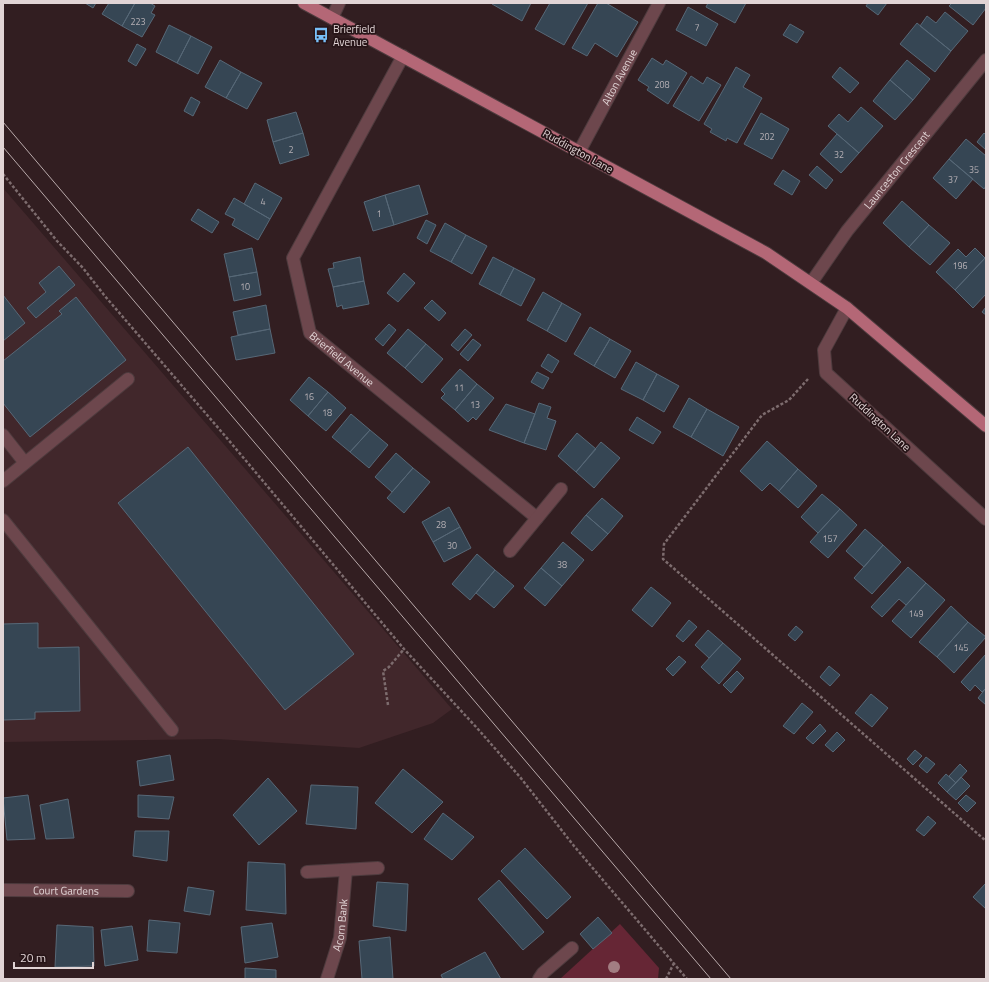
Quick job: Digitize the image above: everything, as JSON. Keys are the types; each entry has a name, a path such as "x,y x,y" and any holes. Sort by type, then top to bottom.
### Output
{"main road":[{"name":"Ruddington Lane","path":"304,3 766,253 847,308 986,426"}],"street":[{"path":"332,18 339,3"},
{"name":"Alton Avenue","path":"579,152 659,3"},
{"name":"Brierfield Avenue","path":"403,56 293,258 310,333 537,518"},
{"name":"Launceston Crescent","path":"811,283 847,231 986,60"},
{"path":"826,373 824,350 847,308"},
{"name":"Ruddington Lane","path":"826,373 986,519"},
{"path":"3,481 128,379"},
{"path":"3,435 25,463"},
{"path":"510,551 561,489"},
{"path":"3,520 172,730"},
{"path":"307,872 378,868"},
{"name":"Acorn Bank","path":"327,979 340,938 346,870"},
{"name":"Court Gardens","path":"3,890 128,891"},
{"path":"539,979 572,948"}],"path":[{"path":"3,174 58,241 84,268 104,295 232,443 404,648 520,777 574,846 687,979"},
{"path":"826,373 812,375 789,400 762,414 664,544 662,559 986,841"},
{"path":"388,704 383,671 389,667 404,648"},
{"path":"666,979 674,964"}],"shaded area":[{"path":"3,188 452,709 433,723 359,748 218,739 3,742"},
{"path":"620,924 659,968 658,979 560,979"}],"building":[{"path":"85,3 96,3 93,8"},
{"path":"109,3 135,3 122,26 102,14"},
{"path":"135,3 150,3 155,6 151,13 155,15 142,37 122,26"},
{"path":"492,3 531,3 522,21"},
{"path":"550,3 588,3 564,45 535,29"},
{"path":"598,3 606,3 638,22 617,57 595,43 587,56 572,48"},
{"path":"708,3 746,3 735,23 706,7"},
{"path":"868,3 887,3 878,15 866,6"},
{"path":"952,3 986,3 986,8 973,25 949,6"},
{"path":"688,7 718,24 706,46 676,30"},
{"path":"945,12 968,31 951,51 920,26 927,16 936,23"},
{"path":"917,23 951,51 935,72 900,44"},
{"path":"790,24 804,32 797,43 783,35"},
{"path":"169,25 191,36 177,63 156,52"},
{"path":"191,36 212,47 198,74 177,63"},
{"path":"137,44 146,49 136,66 128,61"},
{"path":"652,58 663,65 666,60 687,73 668,104 647,90 649,87 638,80"},
{"path":"220,60 241,72 226,98 205,87"},
{"path":"907,60 930,79 913,100 890,80"},
{"path":"736,67 750,75 743,87 762,98 737,143 727,138 726,141 710,132 712,129 704,124"},
{"path":"840,67 859,83 850,93 832,77"},
{"path":"241,72 262,83 247,109 226,98"},
{"path":"691,76 703,84 707,77 721,85 699,121 673,106"},
{"path":"890,80 913,100 895,120 873,101"},
{"path":"191,97 200,102 193,116 184,111"},
{"path":"861,107 883,126 859,153 828,126 839,114 848,122"},
{"path":"296,112 303,133 273,142 267,120"},
{"path":"761,113 789,129 772,159 744,144"},
{"path":"303,133 309,155 280,164 273,142"},
{"path":"984,133 986,135 986,150 977,142"},
{"path":"837,134 859,153 841,173 820,154"},
{"path":"966,139 986,156 986,186 984,189 949,159"},
{"path":"949,159 973,179 956,199 933,178"},
{"path":"817,166 833,180 826,189 809,175"},
{"path":"783,170 800,181 792,195 774,184"},
{"path":"255,183 282,198 270,219 244,204"},
{"path":"419,185 428,214 394,225 385,195"},
{"path":"385,195 394,225 373,231 364,202"},
{"path":"234,198 270,219 258,240 232,225 235,219 225,214"},
{"path":"902,201 929,225 909,247 883,223"},
{"path":"198,209 219,222 212,233 191,220"},
{"path":"426,220 436,225 427,244 417,238"},
{"path":"445,223 466,235 451,262 430,251"},
{"path":"929,225 950,243 930,265 909,247"},
{"path":"466,235 487,246 472,274 451,262"},
{"path":"252,248 257,272 229,277 224,254"},
{"path":"975,248 985,258 955,290 936,272 958,249 966,257"},
{"path":"360,257 364,281 333,287 328,269 334,268 333,263"},
{"path":"493,257 514,268 500,295 479,284"},
{"path":"986,257 986,294 973,308 955,290"},
{"path":"59,266 75,285 36,318 27,308 46,292 39,283"},
{"path":"514,268 535,279 521,306 500,295"},
{"path":"257,272 261,295 234,301 229,277"},
{"path":"404,273 415,283 398,302 387,293"},
{"path":"364,281 369,304 343,309 342,305 337,307 333,287"},
{"path":"543,292 562,303 547,331 527,320"},
{"path":"3,295 25,323 3,341"},
{"path":"76,297 126,360 30,437 3,403 3,361 62,314 59,311"},
{"path":"432,300 446,313 439,321 424,308"},
{"path":"562,303 581,314 566,342 547,331"},
{"path":"266,305 270,329 238,335 233,312"},
{"path":"986,307 986,315 982,312"},
{"path":"389,324 396,330 383,346 375,339"},
{"path":"590,327 610,339 594,366 574,354"},
{"path":"270,329 275,353 236,360 231,337"},
{"path":"408,329 426,344 405,368 387,353"},
{"path":"465,329 472,335 458,351 451,345"},
{"path":"473,339 481,345 468,361 460,354"},
{"path":"610,339 631,351 615,378 594,366"},
{"path":"426,344 443,359 422,383 405,368"},
{"path":"548,354 559,361 552,373 541,366"},
{"path":"636,362 657,374 643,400 621,389"},
{"path":"460,369 477,384 455,410 441,398 445,394 441,390"},
{"path":"537,372 549,378 543,389 531,382"},
{"path":"657,374 679,386 664,412 643,400"},
{"path":"309,377 328,392 308,416 290,400"},
{"path":"477,384 494,398 476,420 473,417 468,422 455,410"},
{"path":"328,392 346,408 326,431 308,416"},
{"path":"689,398 707,409 691,437 673,427"},
{"path":"539,403 551,407 547,418 556,421 546,450 524,443"},
{"path":"506,404 535,414 524,443 489,430"},
{"path":"707,409 739,427 723,456 691,437"},
{"path":"351,414 370,430 350,452 332,437"},
{"path":"637,417 661,432 653,444 629,430"},
{"path":"370,430 388,445 369,468 350,452"},
{"path":"577,433 596,449 576,472 558,456"},
{"path":"767,441 798,469 779,491 770,483 762,491 740,471"},
{"path":"601,442 620,458 594,488 576,472"},
{"path":"188,447 354,654 285,710 118,503"},
{"path":"396,453 413,468 392,492 375,477"},
{"path":"413,468 430,482 404,513 387,498"},
{"path":"798,469 817,486 798,508 779,491"},
{"path":"822,494 840,509 818,533 801,517"},
{"path":"602,498 623,516 608,534 586,515"},
{"path":"449,507 460,527 433,542 422,522"},
{"path":"840,509 857,525 828,558 810,542"},
{"path":"586,515 608,534 592,551 571,533"},
{"path":"460,527 471,548 444,562 433,542"},
{"path":"865,529 883,545 864,567 846,551"},
{"path":"563,542 584,560 562,586 541,568"},
{"path":"883,545 901,562 872,594 854,578"},
{"path":"477,554 495,570 470,600 452,584"},
{"path":"908,567 926,583 906,605 899,599 882,617 871,607"},
{"path":"541,568 562,586 545,606 524,588"},
{"path":"495,570 514,586 494,608 476,593"},
{"path":"926,583 945,600 911,638 892,621"},
{"path":"651,587 671,603 652,627 632,610"},
{"path":"951,606 968,622 937,657 919,642"},
{"path":"689,620 697,627 683,642 676,636"},
{"path":"968,622 986,637 954,673 937,657"},
{"path":"38,623 38,648 79,647 80,711 35,712 35,719 3,720 3,624"},
{"path":"796,626 803,632 795,641 788,635"},
{"path":"708,630 723,643 709,658 695,645"},
{"path":"723,643 741,659 719,684 701,667"},
{"path":"986,654 986,688 982,692 975,685 970,691 961,682"},
{"path":"679,656 686,662 673,676 666,669"},
{"path":"829,666 840,675 830,686 820,677"},
{"path":"737,671 744,678 731,693 723,685"},
{"path":"986,688 986,705 978,698"},
{"path":"871,694 888,708 872,727 855,713"},
{"path":"802,703 813,712 794,734 783,726"},
{"path":"820,724 826,731 813,744 806,738"},
{"path":"837,732 845,740 833,752 825,745"},
{"path":"915,750 922,756 913,765 907,759"},
{"path":"170,755 174,780 140,786 137,761"},
{"path":"926,757 935,764 927,773 919,766"},
{"path":"960,764 967,771 956,783 949,776"},
{"path":"403,769 443,802 412,833 375,803"},
{"path":"946,774 956,783 947,792 938,783"},
{"path":"961,777 970,786 956,800 947,792"},
{"path":"268,778 297,811 259,845 233,815"},
{"path":"311,785 358,787 356,829 306,824"},
{"path":"28,795 35,839 7,840 3,798"},
{"path":"138,795 174,797 169,819 138,817"},
{"path":"966,795 976,803 967,812 958,803"},
{"path":"68,799 74,838 46,839 40,805"},
{"path":"443,813 474,837 452,860 424,839"},
{"path":"928,816 936,823 924,836 916,830"},
{"path":"135,831 169,831 167,861 133,856"},
{"path":"525,848 571,897 547,919 501,871"},
{"path":"248,862 285,864 286,914 246,910"},
{"path":"499,880 544,932 523,950 478,899"},
{"path":"377,882 408,884 406,931 373,926"},
{"path":"986,883 986,909 973,897"},
{"path":"188,887 214,891 210,915 184,911"},
{"path":"598,917 612,933 593,949 580,934"},
{"path":"149,920 180,923 177,953 147,951"},
{"path":"272,923 278,957 245,963 241,927"},
{"path":"57,925 93,927 94,966 55,967"},
{"path":"132,926 138,960 105,966 101,930"},
{"path":"390,937 393,979 362,979 359,941"},
{"path":"485,952 501,979 443,979 441,975"},
{"path":"245,968 276,970 276,979 245,979"}],"tram line":[{"path":"3,122 731,979"},
{"path":"3,147 711,979"}],"place":[{"name":"Brierfield Avenue","path":"321,35"}]}
